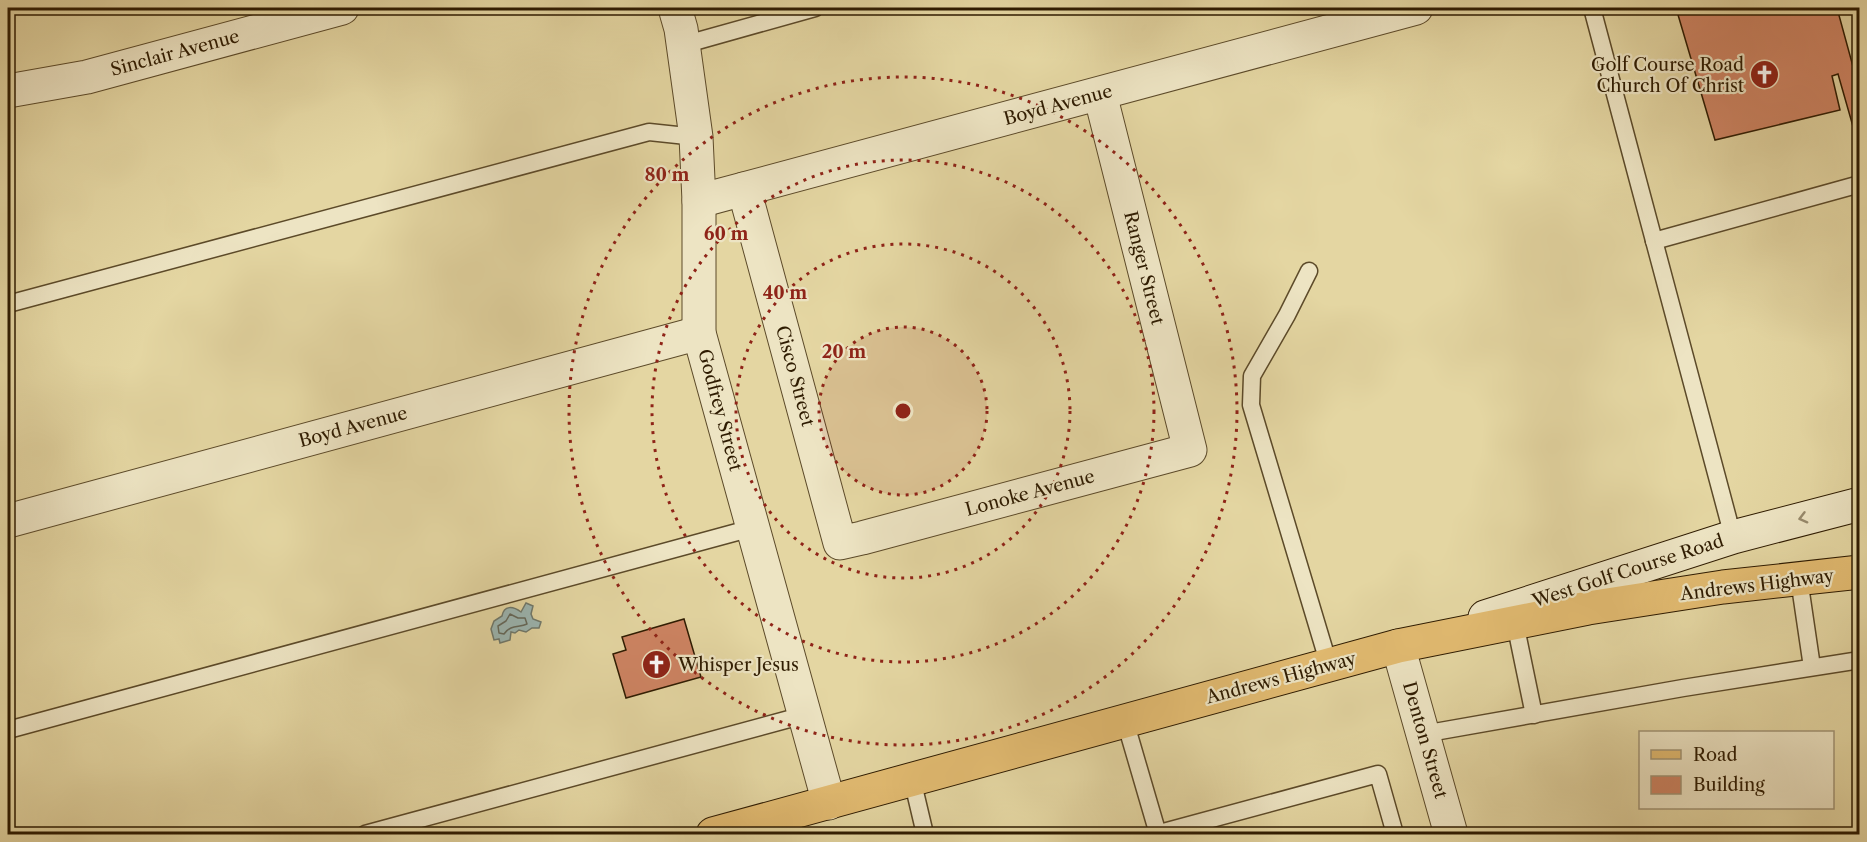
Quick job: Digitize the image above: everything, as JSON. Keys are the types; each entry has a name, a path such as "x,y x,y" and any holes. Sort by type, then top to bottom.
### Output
{"main road":[{"name":"Andrews Highway","path":"713,834 745,830 912,779 1398,645 1513,616 1588,608 1724,587 1860,572"}],"street":[{"name":"Sinclair Avenue","path":"8,91 87,77 342,8"},
{"name":"Godfrey Street","path":"675,8 683,45 696,137 699,201 699,333 829,803"},
{"name":"Boyd Avenue","path":"699,201 1100,94 1406,9"},
{"name":"Ranger Street","path":"1100,94 1187,442"},
{"name":"Cisco Street","path":"744,189 840,543 862,538"},
{"name":"Boyd Avenue","path":"8,521 699,333"},
{"name":"Lonoke Avenue","path":"862,538 1190,450 1187,442"},
{"name":"West Golf Course Road","path":"1513,616 1732,537 1860,504"},
{"name":"Denton Street","path":"1398,645 1451,834"}],"lane":[{"path":"683,45 815,8"},
{"path":"1592,8 1732,537"},
{"path":"8,304 649,132 696,137"},
{"path":"1654,241 1860,184"},
{"path":"1309,271 1252,376 1251,405 1329,664"},
{"path":"8,730 752,528"},
{"path":"1799,579 1812,667"},
{"path":"1513,616 1533,715"},
{"path":"1423,735 1860,660"},
{"path":"365,834 804,715"},
{"path":"1125,721 1157,834 1377,774 1395,834"},
{"path":"912,779 925,834"}],"water":[{"path":"526,603 533,606 531,614 533,619 541,622 539,628 532,628 526,632 519,630 515,633 511,632 510,640 500,643 499,639 494,640 491,629 494,621 502,616 507,608 521,612"}],"building":[{"name":"Golf Course Road Church Of Christ","path":"1676,8 1837,8 1860,92 1860,144 1858,144 1838,74 1832,76 1840,110 1715,140"},
{"name":"Whisper Jesus","path":"684,619 701,677 626,698 613,654 626,650 622,637"}],"place":[{"name":"Golf Course Road Church Of Christ","path":"1765,75"},
{"name":"Whisper Jesus","path":"657,665"}]}
